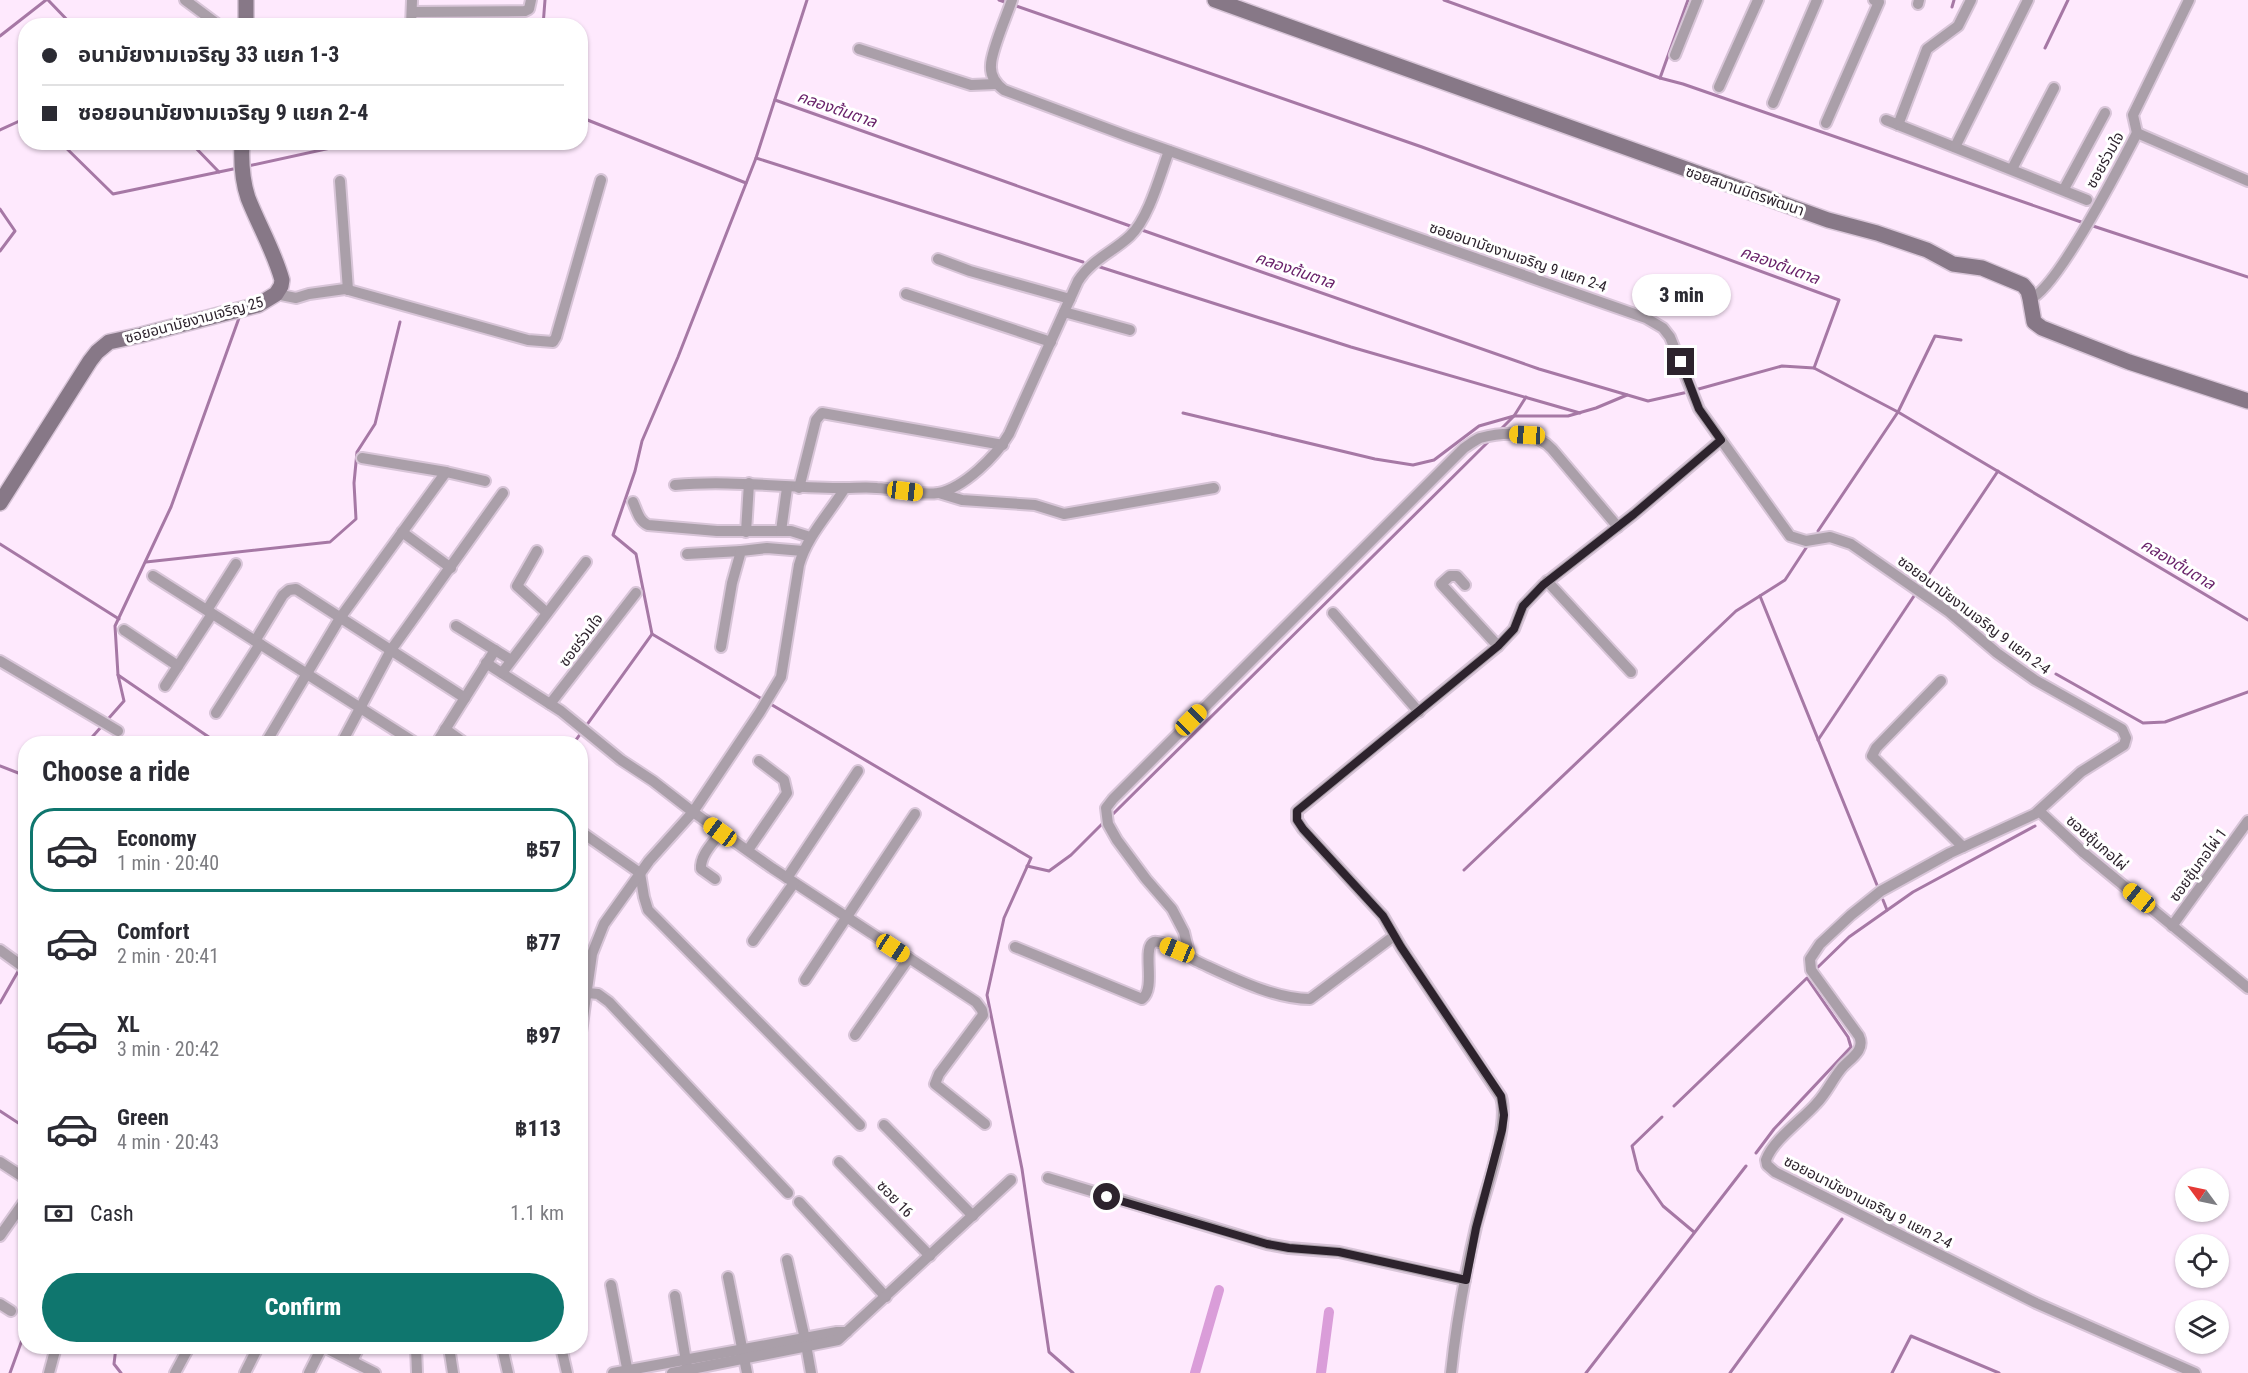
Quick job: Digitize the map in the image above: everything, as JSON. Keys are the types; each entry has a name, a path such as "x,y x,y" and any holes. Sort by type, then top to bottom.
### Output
{"street":[{"path":"185,0 209,18"},
{"path":"246,0 246,18"},
{"path":"412,0 412,18"},
{"path":"412,12 525,11 529,9 531,0"},
{"path":"859,49 971,85 996,84 992,76 991,64 1012,0"},
{"name":"ซอยสมานมิตรพัฒนา","path":"1215,0 1828,220 1877,232 1927,250 1953,264 1982,268 2022,285 2028,291 2034,322 2042,328 2129,362 2248,401"},
{"path":"1675,55 1697,0"},
{"path":"1719,87 1758,0"},
{"path":"1773,104 1817,0"},
{"path":"1827,123 1879,2 1874,0"},
{"path":"1898,125 1927,49 1958,26 1971,0"},
{"path":"1955,147 2028,0"},
{"path":"2137,133 2133,115 2189,0"},
{"name":"ซอยอนามัยงามเจริญ 9 แยก 2-4","path":"996,84 1004,90 1169,151 1646,318 1663,328 1670,337 1699,409 1790,536 1806,541 1830,537 1851,544 1949,612 1997,653 2028,675 2053,692 2122,729 2126,738 2124,745 2081,772 2039,811 1963,847 1881,891 1833,931 1813,953 1810,959 1811,970 1862,1042 1857,1053 1839,1071 1817,1103 1772,1150 1766,1160 1767,1165 1775,1172 2036,1303 2195,1373"},
{"path":"2012,169 2054,88"},
{"path":"2064,189 2105,113"},
{"path":"1886,120 2064,189 2092,203"},
{"name":"ซอยร่วมใจ","path":"2030,299 2049,283 2076,243 2092,203 2137,133 2248,181"},
{"name":"ซอยอนามัยงามเจริญ 25","path":"0,503 5,486 90,361 109,342 258,304 276,294 282,280 269,242 248,197 243,175 242,150"},
{"path":"675,484 706,482 749,483 787,488 877,488 928,494 951,489 965,480 1003,445 1078,281 1088,267 1136,228 1169,151"},
{"path":"276,294 296,298 337,289 348,290 528,340 552,342 556,337 571,289 601,180"},
{"path":"340,181 348,290"},
{"path":"938,259 970,271 1070,300"},
{"path":"906,294 1051,342"},
{"path":"1064,312 1130,330"},
{"path":"799,488 816,420 822,413 1003,445"},
{"path":"1189,954 1184,932 1172,909 1117,840 1108,824 1106,808 1113,798 1237,674 1464,448 1478,439 1509,434 1540,438 1552,448 1618,526"},
{"path":"1451,1373 1455,1334 1476,1228 1502,1130 1504,1105 1501,1096 1383,916 1303,829 1297,820 1297,811 1498,646 1514,629 1523,606 1547,581 1618,526 1721,440"},
{"path":"362,458 485,481"},
{"path":"270,736 340,618 446,472"},
{"path":"746,532 749,483"},
{"path":"781,531 787,488"},
{"path":"939,493 962,500 1035,505 1064,514 1214,488"},
{"path":"788,1193 609,1002 598,994 588,993 592,954 597,937 608,918 640,873 693,812 781,677 803,551 810,537 832,510 845,489"},
{"path":"345,736 391,650 503,493"},
{"path":"633,502 640,518 648,525 717,531 791,531 810,537"},
{"path":"402,532 451,568"},
{"path":"687,554 767,548 803,551"},
{"path":"537,551 516,586 547,613"},
{"path":"721,647 732,583 741,551"},
{"path":"502,673 586,562"},
{"path":"165,686 236,564"},
{"path":"153,576 404,736"},
{"path":"1465,585 1456,576 1450,576 1441,584 1498,646"},
{"path":"1547,581 1631,672"},
{"path":"216,713 283,595 293,589 465,698"},
{"name":"ซอยร่วมใจ","path":"550,704 636,593"},
{"path":"1333,613 1419,712"},
{"path":"456,626 511,660"},
{"path":"124,630 178,666"},
{"path":"441,736 495,650"},
{"path":"0,661 118,731"},
{"path":"486,663 577,723 621,760 660,786 720,832 976,1002 983,1015 935,1084 985,1124"},
{"path":"1941,681 1876,748 1872,756 1963,847"},
{"path":"445,729 455,736"},
{"path":"748,850 787,793 784,780 759,761"},
{"path":"753,941 858,771"},
{"name":"ซอยซุ้มกอไผ่","path":"2039,811 2084,853 2248,988"},
{"path":"805,980 915,814"},
{"name":"ซอยซุ้มกอไผ่ 1","path":"2172,926 2248,821"},
{"path":"715,879 701,869 700,865 702,858 720,832"},
{"path":"588,837 640,873 648,910 860,1125"},
{"path":"1016,947 1142,999 1145,998 1149,988 1149,950 1156,942 1189,954 1196,961 1274,993 1295,999 1310,999 1394,936"},
{"path":"0,950 18,963"},
{"path":"855,1035 909,958"},
{"path":"884,1125 973,1216"},
{"path":"0,1162 18,1174"},
{"name":"ซอย 16","path":"839,1162 930,1256"},
{"path":"1048,1178 1267,1244 1339,1252 1466,1280"},
{"path":"672,1373 744,1354 806,1343 832,1333 847,1332 1011,1180"},
{"path":"799,1202 886,1297"},
{"path":"0,1236 18,1210"},
{"path":"787,1260 811,1373"},
{"path":"728,1276 747,1373"},
{"path":"611,1285 627,1372"},
{"path":"675,1296 687,1368"},
{"path":"0,1304 11,1311"},
{"path":"49,1373 54,1354"},
{"path":"175,1373 185,1354"},
{"path":"245,1373 254,1354"},
{"path":"309,1373 319,1354"},
{"path":"338,1354 373,1373"},
{"path":"352,1361 356,1354"},
{"path":"416,1354 417,1373"},
{"path":"450,1354 453,1373"},
{"path":"504,1354 508,1373"},
{"path":"563,1354 567,1373"},
{"path":"613,1373 687,1368"}],"waterway":[{"path":"23,18 46,0"},
{"path":"48,0 65,18"},
{"path":"544,18 545,0"},
{"path":"579,736 652,634 636,554 613,535 635,471 642,441 678,357 756,158 807,0"},
{"name":"คลองต้นตาล","path":"999,0 1422,147 1839,300 1814,368 1898,412 2248,620"},
{"path":"1444,0 1660,78 2084,223"},
{"path":"1660,78 1688,0"},
{"path":"1952,7 1954,0"},
{"path":"2045,48 2068,0"},
{"path":"0,36 18,22"},
{"name":"คลองต้นตาล","path":"775,100 1133,227"},
{"path":"588,120 746,183"},
{"path":"0,130 18,122"},
{"path":"68,150 113,194 238,168"},
{"path":"198,150 219,172"},
{"path":"248,166 321,150"},
{"path":"756,158 1083,262"},
{"path":"0,209 15,231 0,251"},
{"path":"2090,225 2248,277"},
{"name":"คลองต้นตาล","path":"1139,229 1539,369 1648,401 1688,392"},
{"path":"1100,267 1351,347 1580,413"},
{"path":"118,675 115,626 171,507 239,318"},
{"path":"146,562 330,542 356,519 354,483 357,452 375,424 400,322"},
{"path":"1818,531 1898,412 1935,336 1961,340"},
{"name":"คลองต้นตาล","path":"1695,390 1782,366 1814,368"},
{"path":"1183,413 1375,459 1413,465 1434,460 1479,426 1514,416 1568,416 1596,408 1627,395"},
{"path":"1500,430 1514,416 1526,397"},
{"path":"1110,817 1491,439"},
{"path":"1923,583 1998,471"},
{"path":"0,544 119,619"},
{"path":"1464,870 1736,611 1785,580 1806,548"},
{"path":"1760,596 1877,885"},
{"path":"1818,740 1914,596"},
{"path":"652,634 1031,858 1004,918 987,995 1022,1169 1049,1352 1073,1373"},
{"path":"2056,674 2143,723 2165,722 2248,692"},
{"path":"93,736 124,701 118,675 207,736"},
{"path":"0,766 18,773"},
{"path":"1027,866 1049,871 1071,855 1105,821"},
{"path":"1818,967 1849,937 1913,892 2035,826"},
{"path":"1883,900 1887,910"},
{"path":"0,1003 18,972"},
{"path":"1674,1106 1807,978 1848,1037 1851,1047 1774,1129 1756,1153"},
{"path":"0,1111 18,1123"},
{"path":"1662,1117 1632,1146 1638,1170 1663,1206 1694,1232"},
{"path":"1586,1373 1746,1166"},
{"path":"1730,1373 1842,1219"},
{"path":"1195,1373 1219,1290"},
{"path":"1321,1373 1329,1312"},
{"path":"1892,1373 1911,1336 1999,1373"},
{"path":"10,1373 18,1351"},
{"path":"115,1354 114,1364 121,1373"}],"route":[{"path":"1107,1197 1267,1244 1339,1252 1466,1280 1476,1228 1502,1130 1504,1105 1501,1096 1401,947 1383,916 1303,829 1297,820 1297,811 1457,682 1509,636 1523,606 1532,595 1634,514 1721,440 1692,396 1681,362"}]}
